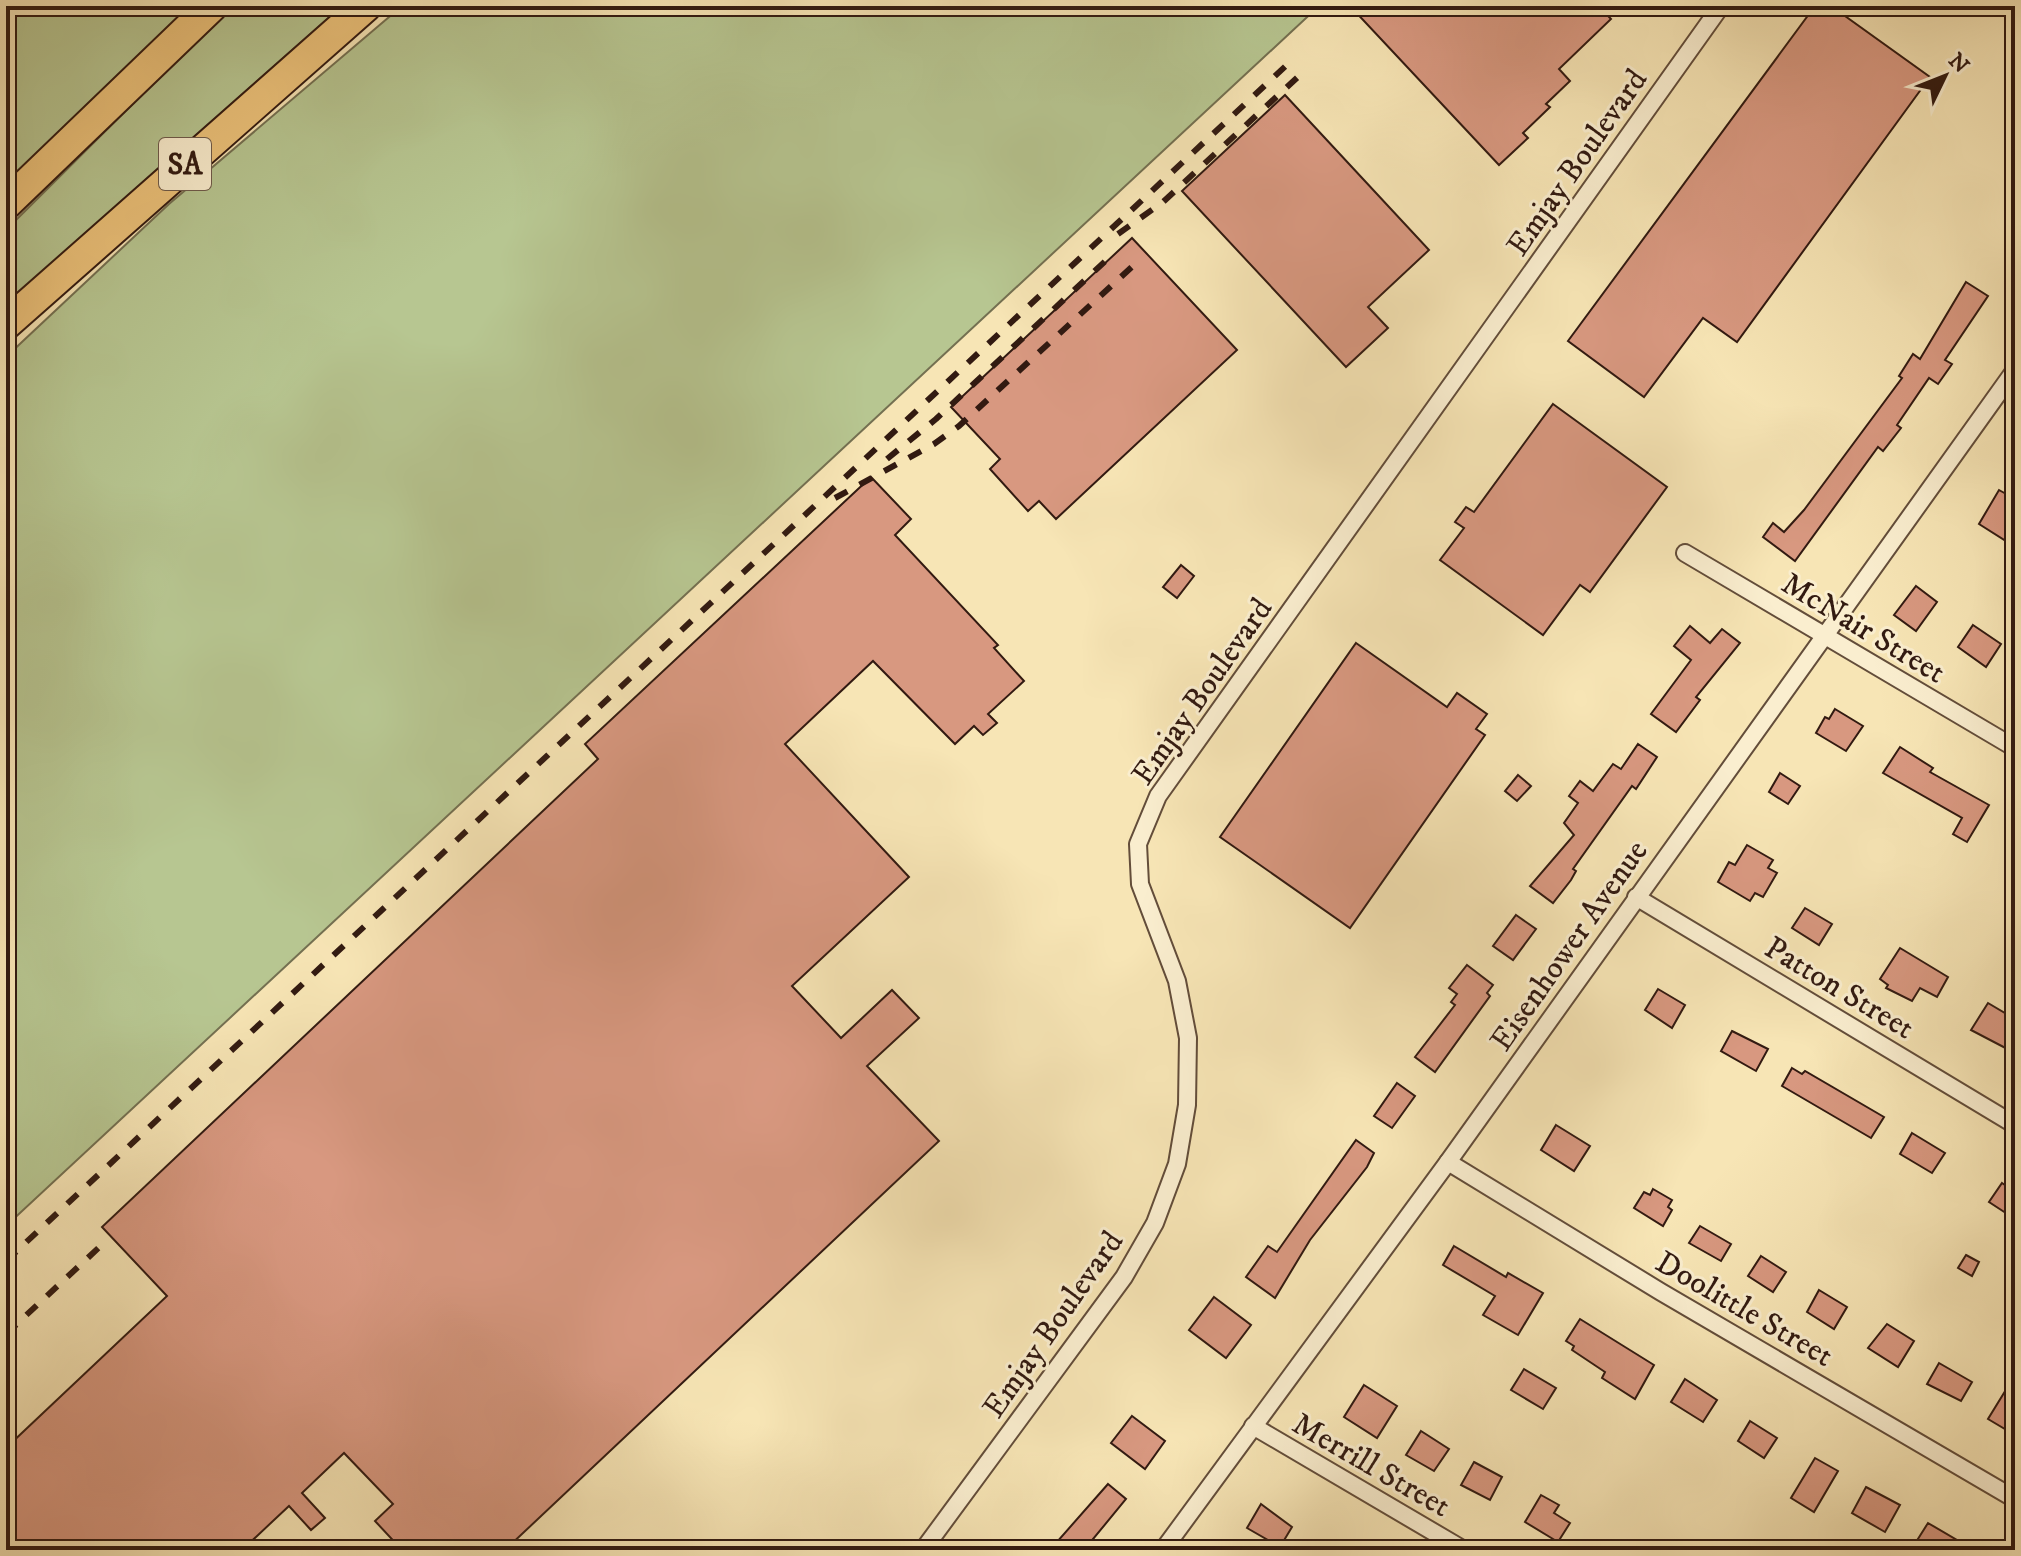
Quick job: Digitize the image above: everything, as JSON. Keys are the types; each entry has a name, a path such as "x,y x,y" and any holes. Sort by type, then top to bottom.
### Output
{"highway":[{"path":"6,204 212,6"},
{"name":"SA","path":"6,324 366,6"}],"street":[{"name":"Emjay Boulevard","path":"923,1550 1124,1277 1155,1223 1177,1164 1187,1105 1188,1038 1177,981 1140,884 1138,844 1158,796 1721,6"},
{"name":"Eisenhower Avenue","path":"1163,1550 1448,1162 2015,372"},
{"name":"McNair Street","path":"1685,553 2015,748"},
{"name":"Patton Street","path":"1636,897 2015,1125"},
{"name":"Doolittle Street","path":"1448,1162 1661,1292 2015,1499"},
{"name":"Merrill Street","path":"1253,1426 1464,1550"}],"green space":[{"path":"6,6 192,6 6,185"},
{"path":"231,6 342,6 6,304 6,230"},
{"path":"402,6 1319,6 6,1226 6,357 169,204"}],"building":[{"path":"1350,6 1599,6 1611,19 1559,69 1570,81 1546,104 1550,107 1523,133 1528,138 1499,165"},
{"path":"1815,6 1831,6 1930,77 1737,342 1703,318 1644,397 1568,341"},
{"path":"1285,95 1429,250 1368,307 1388,328 1346,367 1182,191"},
{"path":"1132,238 1237,350 1056,519 1039,501 1028,511 990,469 1000,459 951,407"},
{"path":"1966,282 1988,296 1945,360 1952,364 1938,384 1929,378 1897,425 1901,428 1883,451 1878,447 1795,561 1763,537 1773,523 1784,532 1804,510 1902,378 1899,376 1913,354 1920,359"},
{"path":"1553,404 1667,487 1590,592 1580,585 1543,635 1440,560 1464,528 1455,522 1466,507 1474,512"},
{"path":"871,477 911,519 895,535 998,645 994,648 1024,681 988,714 997,723 983,735 974,726 955,744 873,661 785,744 909,877 792,986 841,1038 892,990 919,1018 867,1066 939,1141 505,1550 402,1550 375,1521 393,1504 344,1453 302,1493 325,1518 311,1530 289,1506 242,1550 6,1550 6,1448 167,1296 102,1227 598,759 585,744"},
{"path":"1999,490 2015,499 2015,526 2006,541 1979,524"},
{"path":"1181,565 1194,576 1177,598 1163,587"},
{"path":"1916,586 1937,602 1916,631 1894,615"},
{"path":"1973,625 2001,644 1986,667 1958,647"},
{"path":"1690,626 1710,643 1722,629 1740,643 1696,697 1700,700 1676,732 1651,714 1691,660 1674,646"},
{"path":"1356,643 1447,707 1457,693 1487,714 1476,729 1485,735 1350,928 1220,837"},
{"path":"1835,709 1863,726 1846,751 1816,733 1825,717 1829,719"},
{"path":"1638,744 1657,757 1636,789 1632,786 1573,869 1576,871 1571,880 1553,903 1530,886 1574,835 1564,823 1578,803 1569,796 1580,781 1593,791 1613,764 1621,769"},
{"path":"1900,747 1933,768 1930,772 1989,805 1967,842 1953,834 1962,818 1883,773"},
{"path":"1780,773 1800,786 1788,804 1769,792"},
{"path":"1518,775 1531,786 1517,801 1505,791"},
{"path":"1747,845 1773,860 1768,868 1777,873 1763,897 1755,893 1750,901 1718,882 1729,862 1735,865"},
{"path":"1805,908 1832,924 1819,945 1792,928"},
{"path":"1516,915 1536,929 1513,960 1493,946"},
{"path":"1900,948 1948,977 1937,997 1920,988 1912,1001 1886,988 1888,985 1880,979"},
{"path":"1467,965 1493,985 1487,993 1490,996 1435,1072 1415,1057 1455,1005 1451,1002 1457,994 1449,988"},
{"path":"1658,989 1685,1005 1672,1028 1645,1010"},
{"path":"1988,1003 2015,1019 2015,1053 1971,1030"},
{"path":"1732,1031 1768,1049 1756,1071 1721,1051"},
{"path":"1792,1068 1802,1074 1805,1071 1884,1117 1871,1138 1782,1086"},
{"path":"1397,1083 1415,1096 1392,1128 1374,1116"},
{"path":"1556,1125 1590,1146 1574,1171 1541,1150"},
{"path":"1912,1133 1945,1153 1932,1173 1900,1154"},
{"path":"1356,1140 1374,1153 1367,1167 1310,1240 1275,1298 1246,1277 1268,1246 1277,1252"},
{"path":"2002,1183 2015,1192 2015,1219 1989,1202"},
{"path":"1653,1189 1672,1200 1668,1207 1672,1210 1663,1226 1634,1208 1644,1192 1650,1195"},
{"path":"1700,1226 1731,1244 1721,1261 1689,1243"},
{"path":"1454,1246 1506,1277 1508,1273 1543,1293 1518,1335 1483,1315 1495,1296 1443,1265"},
{"path":"1966,1255 1979,1262 1972,1276 1958,1268"},
{"path":"1761,1256 1786,1272 1773,1292 1748,1276"},
{"path":"1819,1290 1847,1307 1834,1329 1807,1312"},
{"path":"1214,1297 1251,1325 1226,1358 1189,1330"},
{"path":"1580,1319 1654,1365 1635,1399 1602,1378 1605,1372 1572,1350 1574,1346 1566,1341"},
{"path":"1887,1324 1914,1341 1898,1367 1868,1348"},
{"path":"1939,1363 1972,1382 1961,1401 1927,1384"},
{"path":"1524,1369 1556,1388 1543,1409 1511,1390"},
{"path":"2015,1375 2015,1435 1988,1419"},
{"path":"1685,1379 1717,1400 1703,1422 1671,1402"},
{"path":"1364,1385 1397,1406 1377,1438 1344,1417"},
{"path":"1132,1416 1165,1441 1145,1469 1111,1443"},
{"path":"1750,1421 1777,1438 1764,1458 1738,1441"},
{"path":"1421,1431 1449,1449 1434,1471 1406,1455"},
{"path":"1815,1458 1838,1471 1814,1512 1791,1498"},
{"path":"1474,1462 1502,1477 1490,1500 1461,1485"},
{"path":"1108,1484 1126,1499 1084,1550 1066,1550 1056,1543"},
{"path":"1866,1487 1900,1505 1885,1532 1852,1513"},
{"path":"1541,1495 1559,1505 1554,1513 1570,1523 1558,1542 1525,1522"},
{"path":"1261,1504 1292,1527 1280,1547 1247,1528"},
{"path":"1928,1523 1974,1550 1911,1550"}],"railway":[{"path":"6,1261 1290,62"},
{"path":"1118,234 1163,202 1300,75"},
{"path":"887,459 936,419 1114,253"},
{"path":"835,498 934,444 959,426 1135,264"},
{"path":"6,1334 107,1240"}]}
